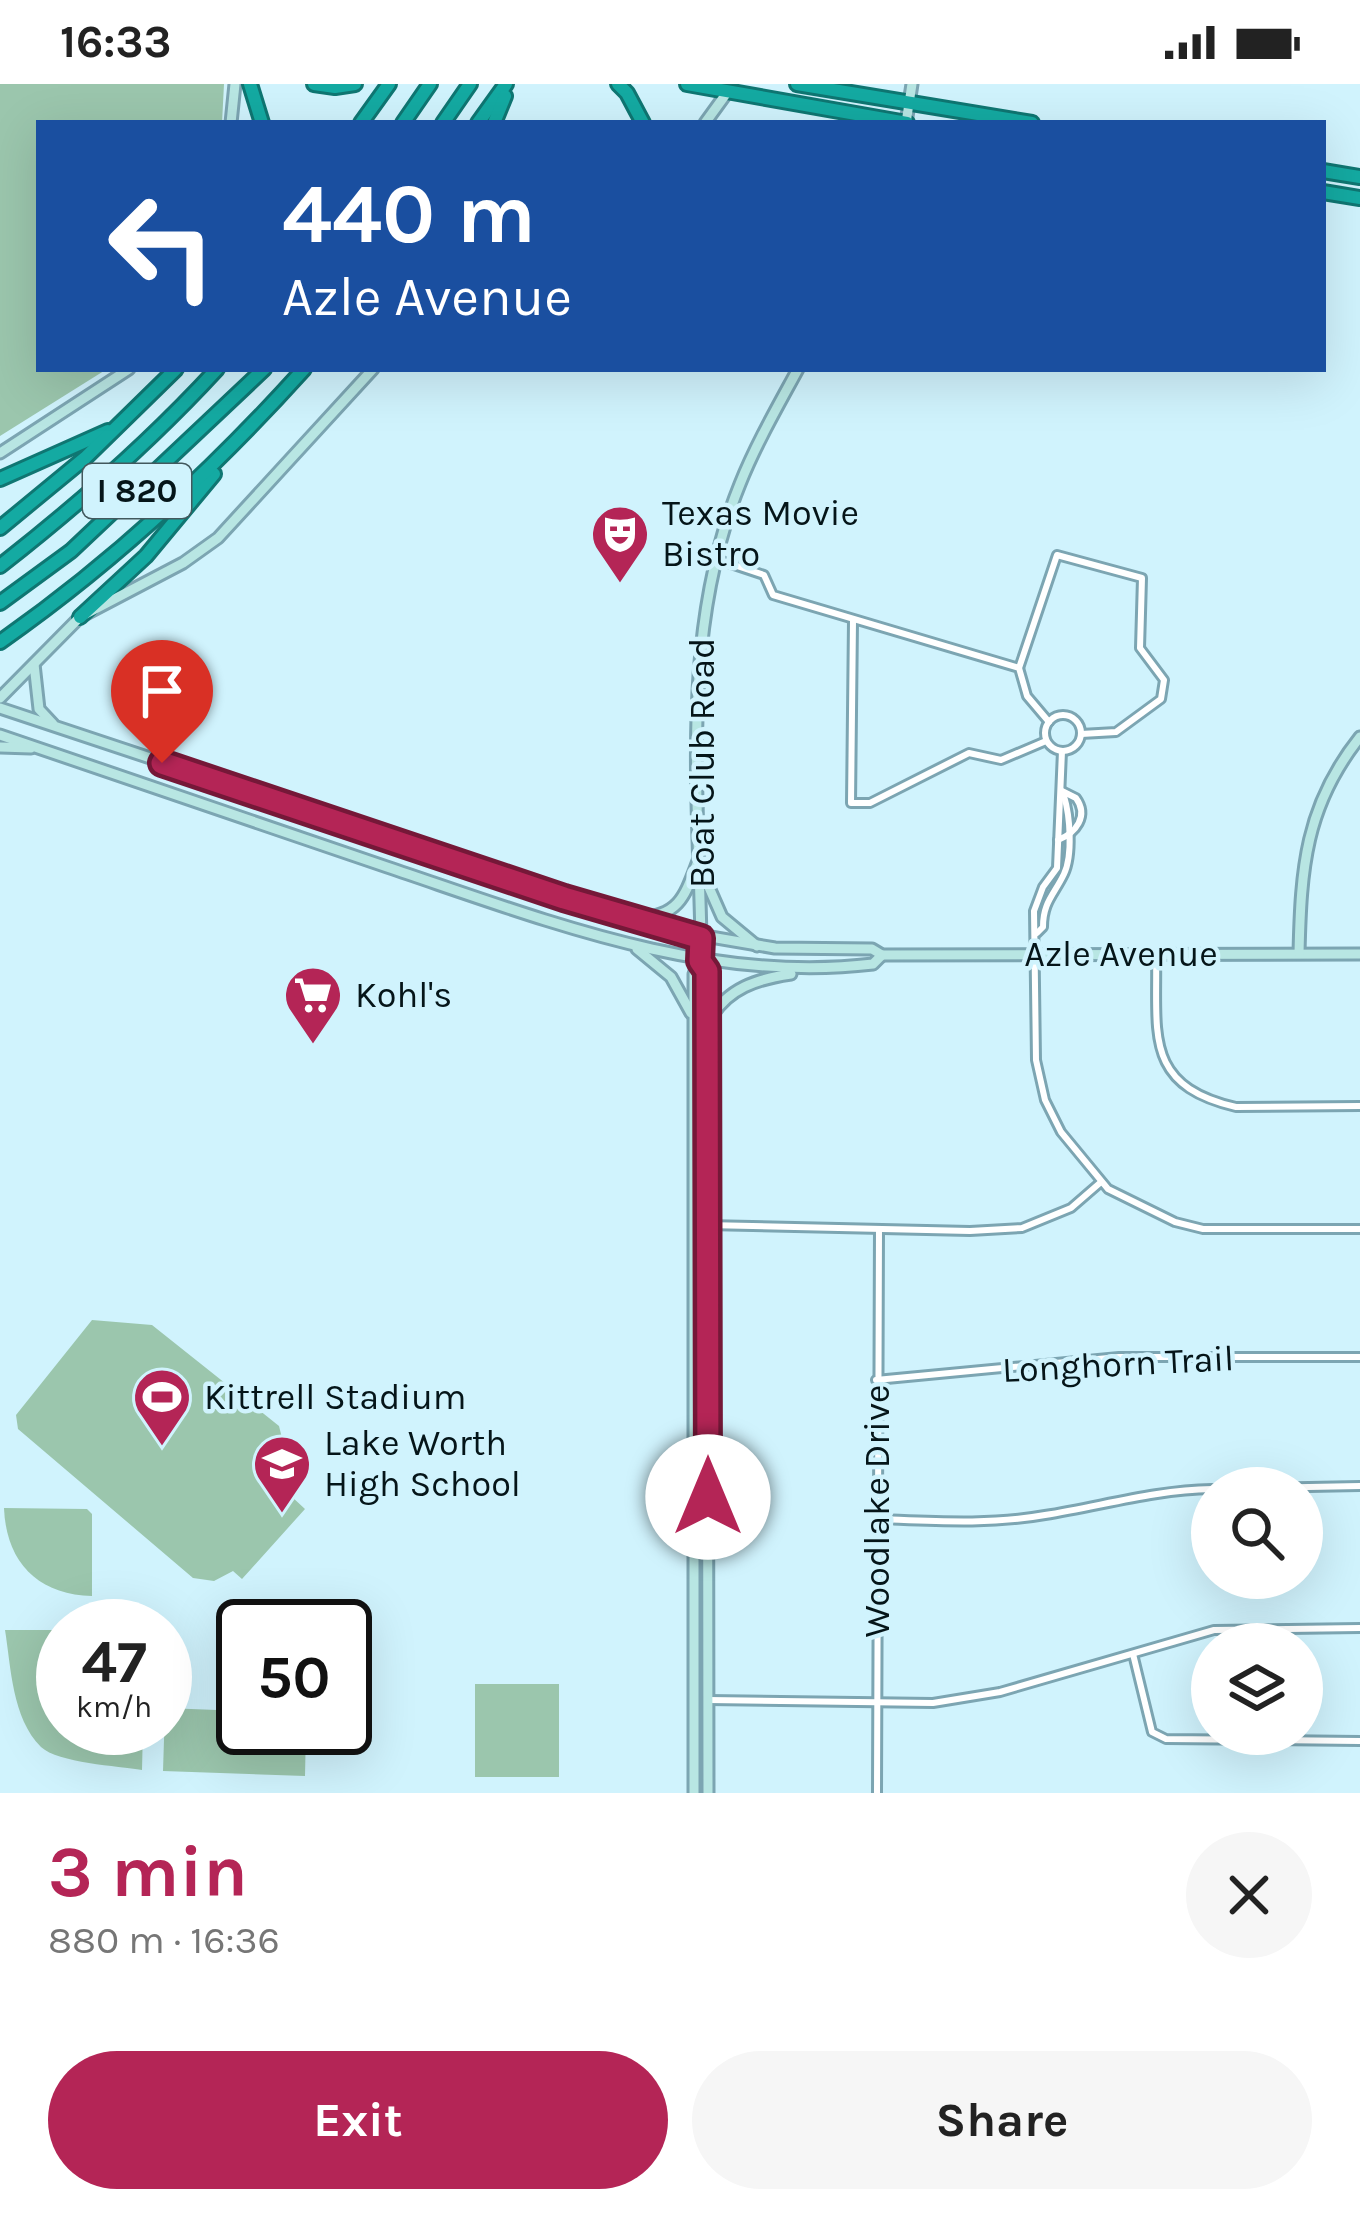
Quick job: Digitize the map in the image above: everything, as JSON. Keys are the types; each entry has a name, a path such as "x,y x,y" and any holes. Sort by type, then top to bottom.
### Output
{"highway":[{"path":"250,84 261,120"},
{"path":"314,84 355,84"},
{"path":"363,120 389,84"},
{"path":"405,120 430,84"},
{"path":"445,120 470,84"},
{"path":"480,120 509,84"},
{"path":"495,120 509,84"},
{"path":"618,84 641,120"},
{"path":"687,84 887,120"},
{"path":"797,84 1014,120"},
{"path":"1326,171 1360,177"},
{"path":"1339,195 1360,188"},
{"path":"1326,193 1360,198"},
{"path":"0,528 120,425 173,372"},
{"name":"I 820","path":"0,566 86,499 214,372"},
{"name":"I 820","path":"0,603 71,551 261,372"},
{"path":"80,617 157,544 301,372"},
{"path":"0,479 120,425"},
{"path":"0,642 108,561 244,435"}],"main road":[{"path":"231,120 235,84"},
{"path":"906,120 912,84"},
{"path":"707,120 726,94"},
{"path":"0,452 124,372"},
{"path":"0,698 80,617 210,545 370,372"},
{"name":"Boat Club Road","path":"694,1793 694,974 701,938 698,682 704,614 740,483 796,372"},
{"path":"34,662 39,710 57,728"},
{"name":"Azle Avenue","path":"0,708 480,870 701,938 757,946 872,949 882,955 1360,954"},
{"name":"Azle Avenue","path":"0,735 633,946 742,968 829,969 872,964 882,955"},
{"path":"1299,953 1302,868 1311,827 1330,781 1360,737"},
{"path":"0,747 39,748"},
{"path":"410,875 418,849"},
{"path":"627,918 676,909 685,899 700,856"},
{"path":"700,856 703,875 722,917 757,946"},
{"path":"471,895 480,870"},
{"path":"633,946 678,986 694,1023"},
{"name":"Boat Club Road","path":"700,961 707,971 708,1793"},
{"path":"707,1023 725,997 741,987 769,977 829,969"}],"street":[{"path":"1049,722 1027,696 1019,668 1057,555 1142,578 1140,648 1164,680 1161,699 1116,732 1081,734"},
{"path":"716,559 764,575 773,595 1019,668"},
{"path":"853,621 851,803 870,803 969,753 1001,760 1046,741"},
{"path":"1046,741 1049,722 1069,716 1078,723 1081,734 1072,749 1062,752"},
{"path":"1046,741 1062,752"},
{"path":"1062,752 1063,839 1057,868 1034,911 1036,1060 1045,1100 1072,1150 1102,1182 1140,1208 1204,1229 1360,1229"},
{"path":"1062,791 1081,805 1078,826 1063,839"},
{"path":"1156,954 1162,1060 1181,1084 1236,1107 1360,1106"},
{"path":"706,1225 1022,1228 1071,1208 1102,1182"},
{"name":"Woodlake Drive","path":"877,1793 879,1229"},
{"name":"Longhorn Trail","path":"876,1380 1119,1357 1360,1357"},
{"path":"1323,1487 1360,1486"},
{"path":"877,1519 982,1523 1139,1495 1191,1491"},
{"path":"708,1700 877,1704 968,1699 1214,1630 1360,1628"},
{"path":"1133,1652 1152,1732 1166,1739 1360,1741"}],"green space":[{"path":"0,84 224,84 222,120 36,120 36,372 102,372 0,436"},
{"name":"Kittrell Stadium","path":"92,1320 152,1325 279,1426 297,1479 291,1496 305,1509 242,1579 233,1571 214,1581 193,1578 18,1429 16,1415"},
{"path":"4,1508 87,1509 92,1514 92,1596 56,1589 28,1572 11,1544"},
{"path":"5,1630 36,1630 36,1741 18,1707"},
{"path":"475,1684 559,1684 559,1777 475,1777"},
{"path":"192,1709 216,1710 216,1755 305,1755 305,1776 163,1771 164,1755 192,1755"},
{"path":"58,1755 142,1755 142,1770"}],"place":[{"name":"Texas Movie Bistro","path":"620,585"},
{"name":"Kohl's","path":"313,1046"},
{"name":"Kittrell Stadium","path":"162,1448"},
{"name":"Lake Worth High School","path":"282,1515"}],"route":[{"path":"162,763 564,898 701,938 700,961 707,971 708,1497"}]}
